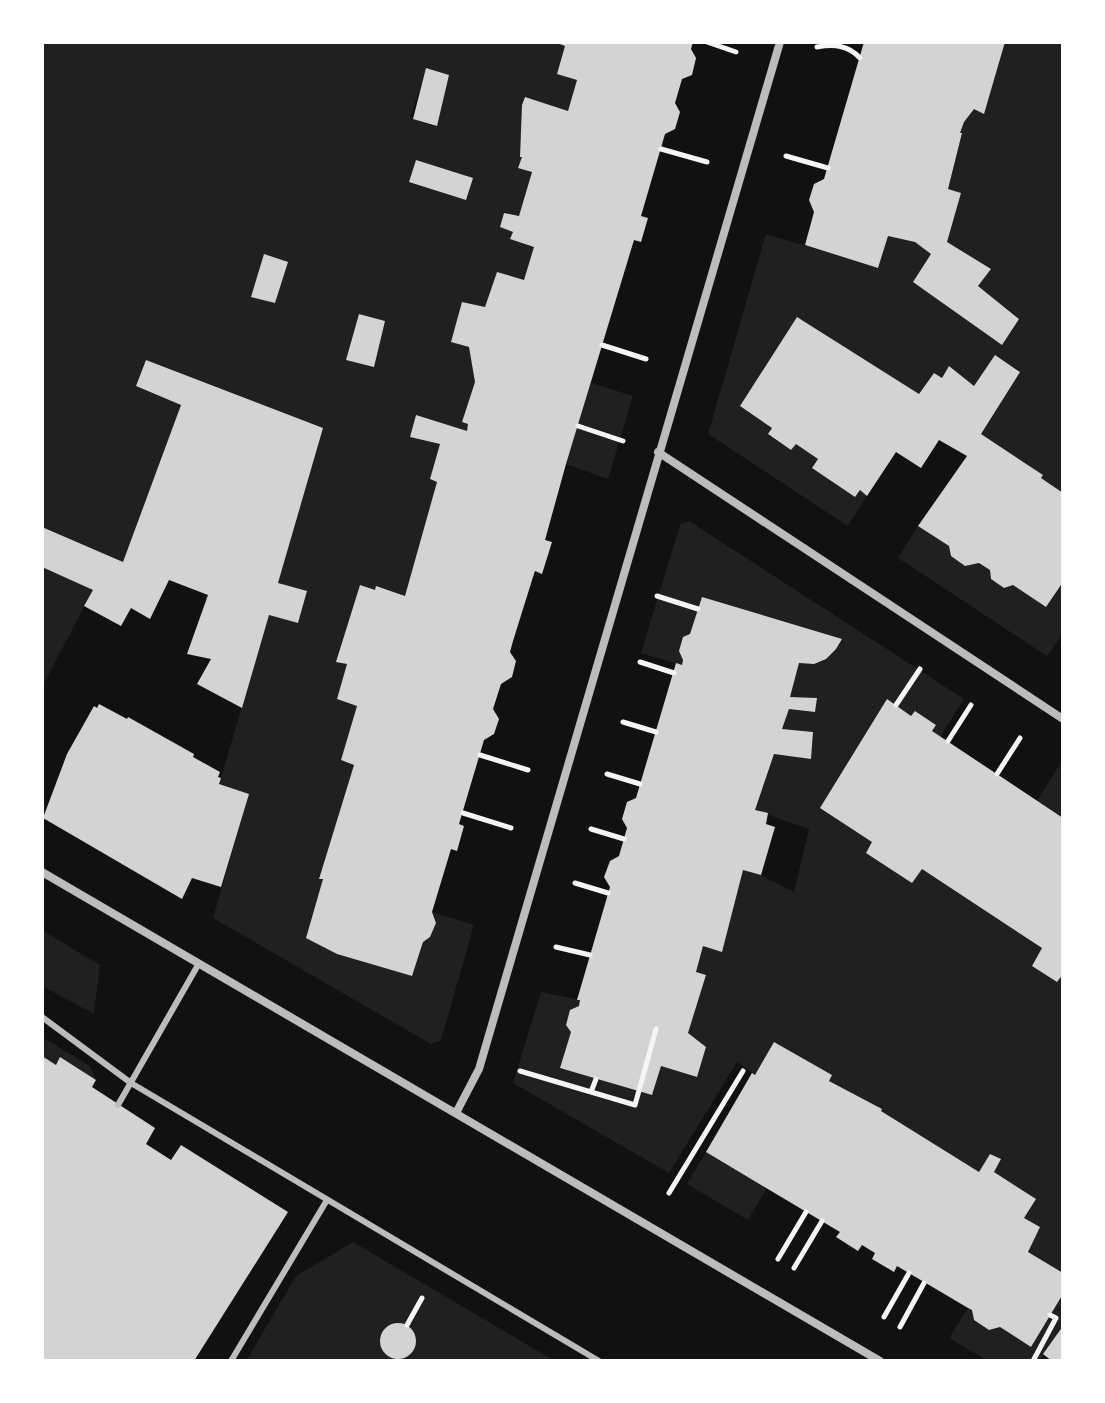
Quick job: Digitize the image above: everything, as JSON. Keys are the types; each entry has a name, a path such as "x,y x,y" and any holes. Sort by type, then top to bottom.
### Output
{"street":[{"path":"456,1113 482,1059 780,42"},
{"path":"658,452 1062,716"},
{"path":"42,872 880,1361"}],"lane":[{"path":"118,1105 198,965"},
{"path":"42,1017 131,1083 599,1361"},
{"path":"231,1361 327,1200"}],"path":[{"path":"809,45 818,48 831,44 852,50 860,58"},
{"path":"602,345 682,370"},
{"path":"480,755 563,781"},
{"path":"463,813 545,839"},
{"path":"482,1059 635,1105 656,1029"},
{"path":"677,1179 743,1071"},
{"path":"591,1092 596,1079"},
{"path":"721,1107 729,1112"},
{"path":"785,1249 806,1212"},
{"path":"800,1257 822,1221"},
{"path":"891,1304 909,1273"},
{"path":"907,1313 924,1283"},
{"path":"1033,1361 1056,1318 1050,1315"}],"shaded area":[{"path":"42,42 552,42 565,46 557,73 577,80 568,111 525,97 522,105 522,157 518,167 532,172 519,216 504,213 500,226 513,232 511,239 534,247 524,280 497,272 485,307 462,302 451,342 469,347 475,382 462,422 468,424 467,431 416,415 410,437 440,444 430,479 437,482 405,596 376,586 375,590 360,586 337,661 347,664 337,699 357,706 341,760 354,765 319,878 323,879 306,937 337,954 412,976 423,942 430,937 436,923 432,912 474,925 441,1040 431,1044 213,918 249,794 219,784 269,615 298,623 307,592 278,583 323,428 146,360 136,386 181,405 123,562 42,527","holes":["427,68 449,75 436,127 410,118","416,160 473,178 410,182","359,314 385,321 346,360"]},
{"path":"1005,42 1063,42 1063,493 1041,478 1043,475 981,434 1020,371 995,355 974,386 949,366 942,378 934,373 919,394 797,317 740,406 772,428 768,435 791,450 796,444 818,459 812,468 855,497 860,490 867,496 848,526 708,434 766,234 878,268 888,236 915,242 931,254 913,282 1002,344 1019,318 978,286 990,270 947,242 961,194 948,189 960,133 974,109 984,113"},
{"path":"591,383 633,396 608,479 566,464"},
{"path":"689,521 964,699 940,737 932,731 936,725 916,711 911,716 887,700 872,842 866,853 922,869 1042,948 1032,966 1057,982 1063,974 1063,1273 1028,1252 1039,1227 1024,1218 1036,1199 994,1172 1001,1159 990,1154 979,1172 881,1109 829,1081 831,1075 774,1042 755,1075 737,1062 669,1173 513,1083 541,992 580,1000 579,1006 570,1010 566,1025 571,1032 560,1068 652,1095 660,1066 697,1077 706,1047 688,1033 706,976 696,972 703,946 743,870 761,875 794,892 809,829 755,810 774,754 811,759 813,732 782,729 789,709 815,712 817,698 790,697 799,663 824,659 841,639 690,634 683,638 679,651 682,665 641,653 680,525"},
{"path":"918,526 949,546 951,556 965,566 979,563 990,570 991,579 1004,588 1013,585 1046,607 1063,582 1063,633 1047,656 898,558"},
{"path":"42,567 93,590 42,687"},
{"path":"1063,762 1063,818 1037,801"},
{"path":"42,930 100,965 94,1014 42,986"},
{"path":"42,1037 90,1066 96,1080 61,1058 56,1065 42,1056"},
{"path":"706,1152 767,1188 748,1220 687,1184"},
{"path":"353,1242 555,1361 246,1361 296,1276"},
{"path":"1063,1294 1063,1326 1040,1361 988,1361 949,1338 968,1308 972,1310 974,1321 989,1330 1000,1327 1031,1347"}],"building":[{"path":"554,42 693,42 691,49 696,58 692,75 682,79 675,103 680,112 675,129 665,134 641,216 648,218 641,242 634,240 566,464 545,540 552,542 542,574 535,571 513,641 510,652 516,661 512,677 501,684 493,709 499,719 494,734 484,740 459,824 464,826 457,851 451,849 432,912 436,923 430,937 423,942 412,976 337,954 306,938 323,879 319,879 354,765 341,760 357,706 337,699 347,664 336,662 360,585 375,590 376,586 405,596 437,482 430,479 440,444 410,437 416,415 467,431 468,424 462,422 475,382 469,347 451,342 462,302 485,307 497,272 524,280 534,247 510,239 513,232 500,227 504,213 519,216 532,172 518,168 522,157 522,105 525,97 568,111 577,80 557,74 565,46"},
{"path":"864,42 1005,42 984,114 974,109 960,133 948,189 961,193 947,242 991,269 978,286 1019,319 1002,345 913,282 931,254 915,242 888,236 878,268 805,245 814,212 809,200 814,184 824,179"},
{"path":"426,68 449,75 437,126 413,119"},
{"path":"416,160 473,178 466,200 409,182"},
{"path":"264,254 288,262 275,303 251,297"},
{"path":"359,314 385,321 374,367 346,360"},
{"path":"797,317 919,394 934,373 942,378 949,366 974,386 995,355 1020,372 981,434 1043,475 1041,478 1063,493 1063,582 1046,607 1013,585 1004,588 991,579 990,570 979,563 965,566 951,556 949,546 918,526 967,456 939,440 921,468 896,452 867,496 860,490 855,497 812,468 818,459 796,444 791,450 768,434 772,428 740,406"},
{"path":"146,360 323,428 278,583 307,591 298,623 269,615 242,708 197,684 211,659 187,654 208,595 169,580 150,619 131,608 121,626 84,606 93,590 42,567 42,527 123,562 181,405 136,386"},
{"path":"702,597 842,639 826,659 814,664 799,663 790,697 817,698 815,712 789,709 782,729 813,732 811,759 774,754 755,810 768,813 766,824 775,827 761,875 743,870 722,952 703,946 696,972 706,975 688,1033 706,1047 697,1077 661,1066 652,1095 560,1068 571,1032 566,1025 570,1010 579,1006 580,1000 577,1000 610,887 604,877 610,861 619,856 627,828 622,819 627,802 636,798 676,663 682,665 679,651 683,637 690,634"},
{"path":"887,699 911,716 915,711 936,725 932,731 1063,818 1063,974 1057,982 1032,966 1042,948 922,869 912,883 866,853 872,842 820,808"},
{"path":"99,704 194,754 193,757 220,772 219,784 249,794 221,887 192,878 182,899 43,818 67,754 94,706 97,708"},
{"path":"774,1042 832,1075 829,1081 882,1109 979,1172 990,1154 1001,1159 994,1172 1036,1199 1024,1218 1040,1227 1028,1252 1063,1273 1063,1294 1031,1347 1000,1327 989,1330 974,1320 972,1310 897,1266 894,1272 872,1259 875,1253 862,1245 858,1251 836,1237 840,1232 706,1152 752,1073 755,1075"},
{"path":"42,1056 56,1065 60,1057 96,1080 92,1087 155,1128 146,1144 171,1160 181,1145 288,1212 194,1361 42,1361"},
{"path":"398,1323 411,1328 416,1341 411,1354 398,1359 385,1354 380,1341 385,1328"},
{"path":"1063,1326 1063,1361 1052,1361 1043,1354"}]}
